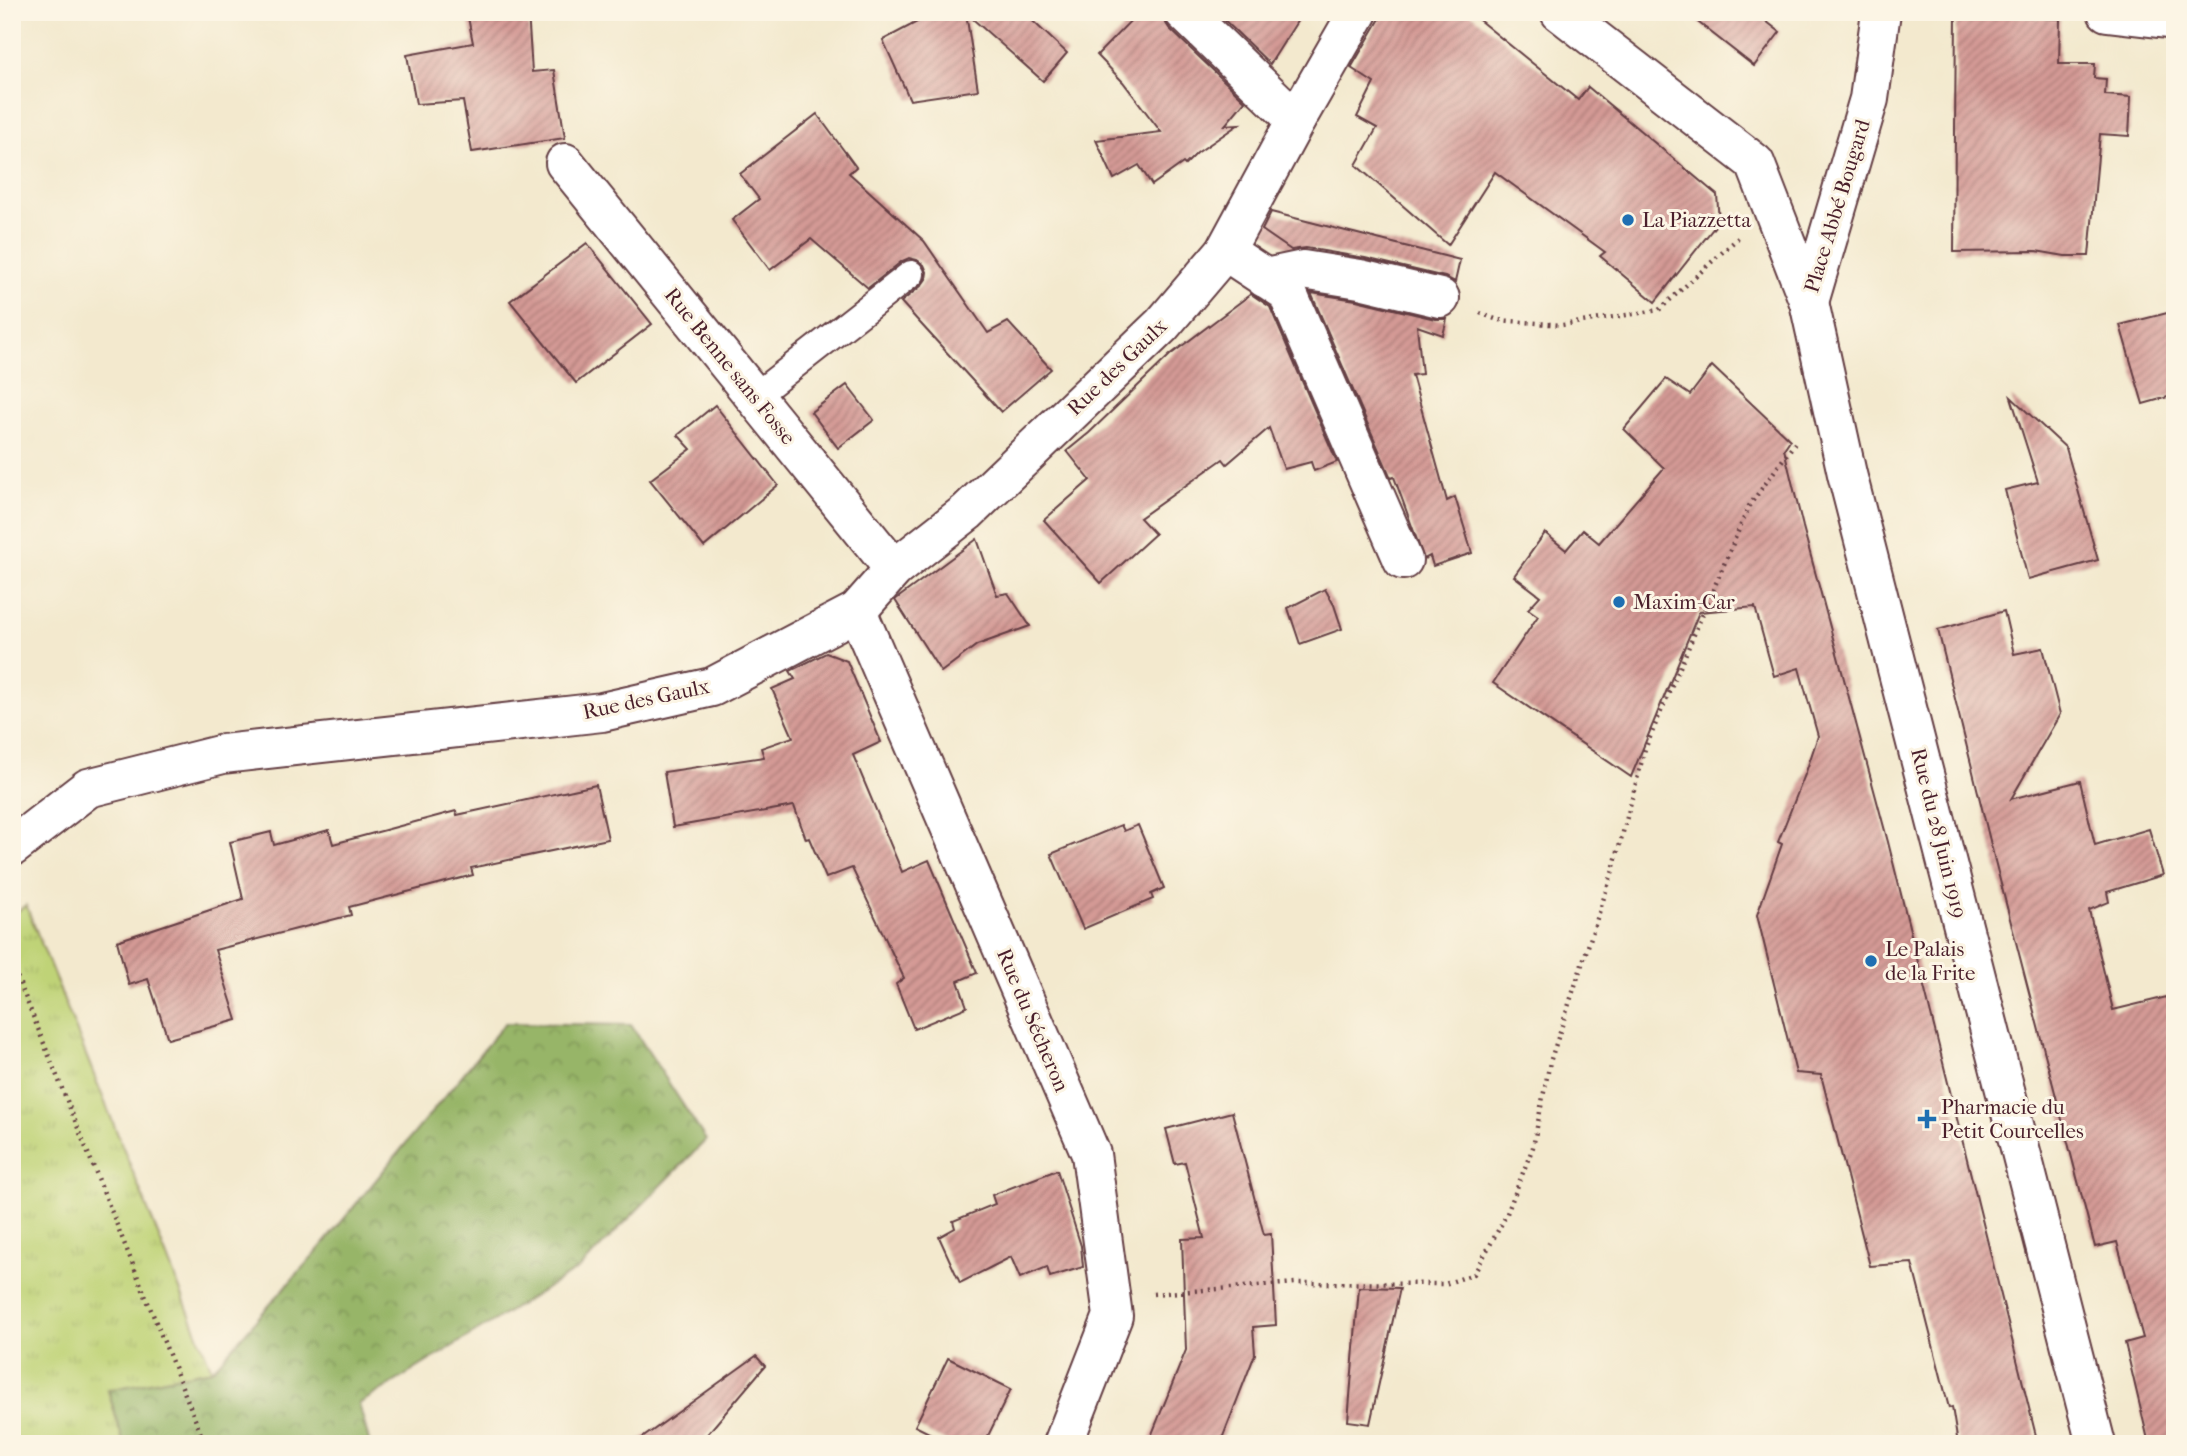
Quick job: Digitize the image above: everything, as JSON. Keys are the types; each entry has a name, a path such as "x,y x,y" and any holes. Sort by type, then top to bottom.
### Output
{"street":[{"path":"1184,12 1296,120"},
{"name":"Rue des Gaulx","path":"12,848 88,788 223,754 602,712 712,687 857,611 894,569 967,512 1162,325 1225,251 1358,12"},
{"name":"Place Abbé Bougard","path":"1560,12 1755,163 1809,302"},
{"name":"Place Abbé Bougard","path":"1809,302 1870,99 1881,12"},
{"path":"2107,12 2175,20"},
{"name":"Rue Benne sans Fosse","path":"565,163 894,569"},
{"path":"1225,251 1287,292 1403,560"},
{"path":"1265,278 1303,270 1360,279 1440,298"},
{"name":"Rue du 28 Juin 1919","path":"1809,302 1854,501 2096,1444"},
{"name":"Rue du Sécheron","path":"857,611 1091,1154 1113,1316 1063,1444"}],"lane":[{"path":"754,397 911,274"}],"path":[{"path":"1440,298 1498,320 1562,325 1659,310 1772,206"},
{"path":"1111,1301 1171,1291 1296,1283 1445,1284 1474,1274 1506,1216 1533,1147 1550,1062 1613,870 1645,749 1749,506 1789,449 1832,405"},
{"path":"12,964 205,1444"}],"green space":[{"path":"26,905 212,1370 108,1390 124,1444 12,1444 12,915"},
{"path":"505,1023 631,1025 706,1140 581,1267 359,1404 370,1444 124,1444 108,1390 212,1370 320,1248"}],"building":[{"path":"467,12 528,12 532,72 554,70 565,138 472,152 463,101 416,104 407,55 473,43"},
{"path":"936,12 1023,12 1067,53 1043,81 966,13 978,90 910,100 883,40"},
{"path":"1139,12 1163,12 1163,19 1169,28 1245,101 1225,125 1239,124 1197,153 1185,165 1183,163 1152,185 1139,165 1114,179 1096,140 1161,132 1123,82 1097,55"},
{"path":"1216,12 1303,12 1270,64"},
{"path":"1384,12 1469,12 1578,100 1588,87 1717,195 1719,221 1655,302 1600,256 1605,252 1495,172 1448,245 1356,165 1377,128 1357,117 1374,83 1351,68"},
{"path":"1685,12 1754,12 1780,32 1754,66"},
{"path":"1956,13 2060,19 2059,64 2095,64 2094,78 2106,79 2105,95 2131,97 2129,136 2100,134 2089,256 2065,256 2036,251 1954,252"},
{"path":"817,114 856,167 849,173 924,241 988,333 1008,322 1051,369 1001,412 901,302 926,279 924,265 917,260 909,258 902,261 868,288 811,239 770,270 732,220 759,199 740,174"},
{"path":"1271,212 1460,260 1455,282 1445,277 1365,258 1306,248 1291,250 1262,230"},
{"path":"587,243 652,324 576,383 510,301"},
{"path":"1311,293 1356,300 1435,319 1447,319 1443,335 1417,326 1422,374 1412,375 1447,501 1455,497 1472,553 1433,566 1430,556 1424,559 1394,477 1391,478"},
{"path":"1251,294 1270,307 1337,462 1314,471 1311,462 1284,469 1269,428 1227,464 1223,459 1140,518 1155,534 1101,583 1044,520 1090,480 1067,451 1170,355"},
{"path":"2175,311 2175,395 2143,404 2120,325"},
{"path":"1712,366 1790,440 1784,449 1803,527 1888,842 2038,1444 1958,1444 1952,1407 1949,1408 1912,1263 1870,1266 1821,1075 1796,1073 1757,915 1782,844 1778,842 1818,736 1799,668 1774,676 1755,607 1699,612 1631,777 1493,683 1538,616 1528,609 1540,596 1514,576 1545,533 1566,550 1583,530 1599,543 1664,468 1624,429 1666,379 1690,395"},
{"path":"847,385 874,420 838,448 811,412"},
{"path":"2011,397 2066,448 2098,560 2028,579 2005,490 2038,482"},
{"path":"715,405 778,485 704,547 650,480 691,449 678,435"},
{"path":"977,539 997,595 1008,593 1030,626 977,645 941,672 895,600"},
{"path":"1325,589 1342,629 1300,644 1288,608"},
{"path":"2004,611 2014,654 2043,648 2060,714 2011,799 2080,781 2095,845 2149,829 2163,875 2107,892 2109,902 2089,910 2113,1010 2175,995 2175,1444 2149,1444 2125,1343 2143,1338 2117,1242 2095,1247 1938,630"},
{"path":"826,653 847,661 881,742 853,755 902,872 929,860 977,973 958,981 967,1007 914,1029 896,984 904,978 852,868 826,878 809,838 806,839 794,806 673,827 664,772 764,757 761,748 793,737 772,689 795,679 790,671"},
{"path":"596,785 608,839 471,868 473,875 349,907 351,915 215,950 237,1020 168,1039 148,979 129,985 117,941 243,899 230,842 271,832 274,845 329,830 333,844 456,811 457,815"},
{"path":"1121,825 1124,831 1138,825 1164,888 1151,894 1153,899 1083,929 1051,854"},
{"path":"1232,1112 1264,1235 1271,1234 1276,1325 1253,1327 1255,1354 1220,1444 1148,1444 1186,1350 1182,1239 1204,1238 1185,1162 1175,1164 1166,1129"},
{"path":"1057,1170 1081,1246 1083,1267 1050,1277 1047,1267 1020,1278 1011,1257 960,1283 939,1237 955,1228 953,1221 995,1204 992,1195"},
{"path":"1359,1287 1400,1288 1370,1424 1348,1421"},
{"path":"756,1356 765,1366 699,1444 634,1444"},
{"path":"948,1358 1011,1389 984,1444 951,1444 915,1426"}],"place":[{"name":"La Piazzetta","path":"1628,220"},
{"name":"Maxim-Car","path":"1619,602"},
{"name":"Le Palais de la Frite","path":"1871,961"},
{"name":"Pharmacie du Petit Courcelles","path":"1927,1119"}]}
